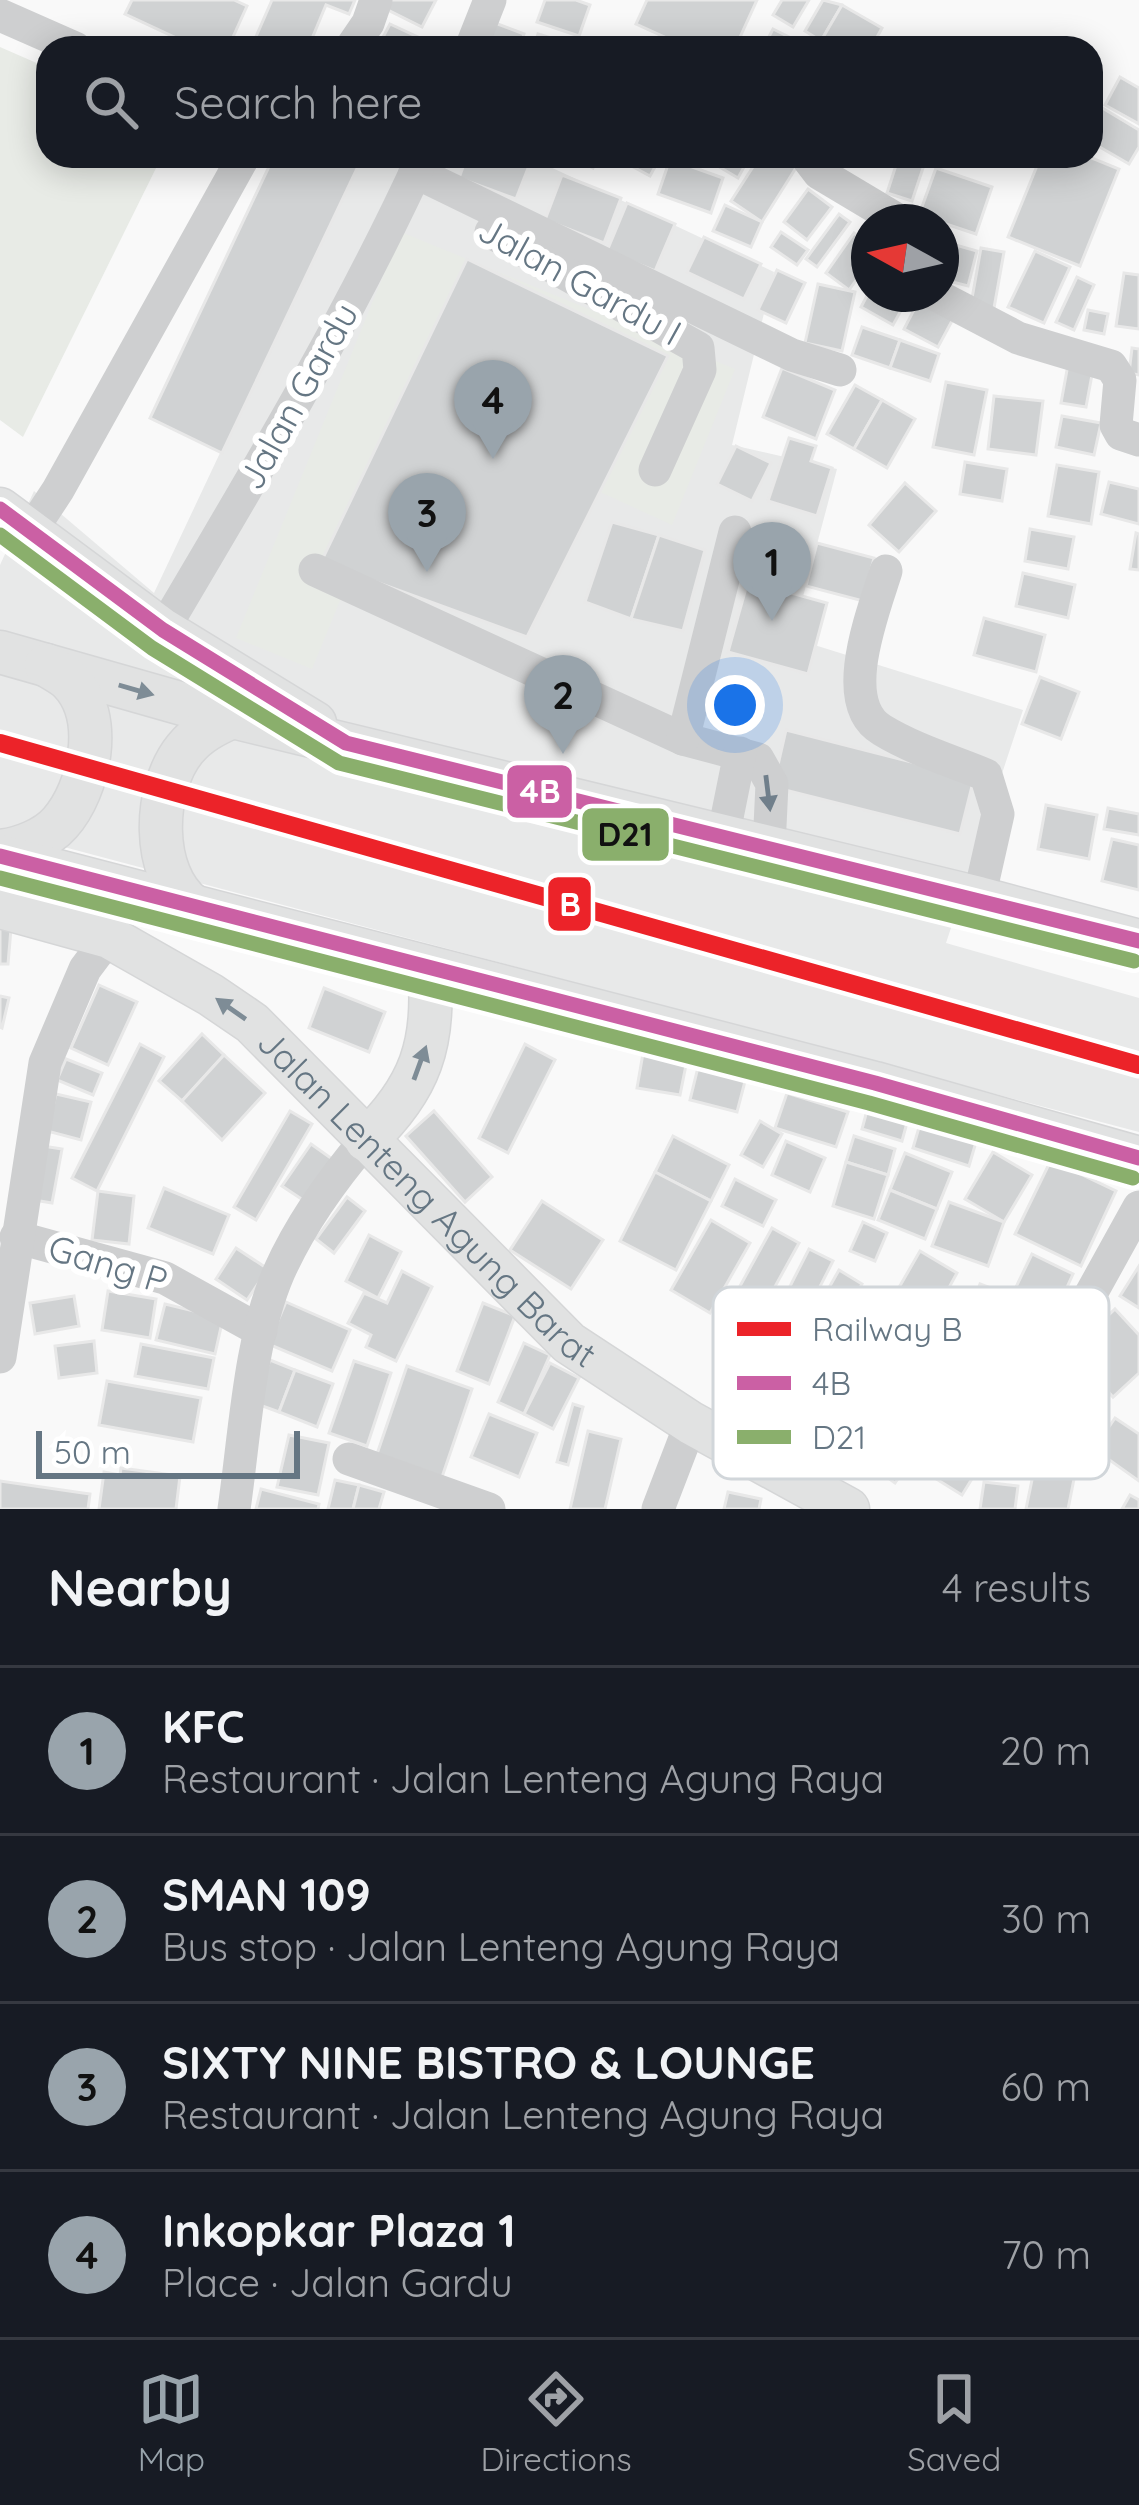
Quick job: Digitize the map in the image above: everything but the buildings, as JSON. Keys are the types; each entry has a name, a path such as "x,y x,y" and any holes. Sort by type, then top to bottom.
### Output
{"main road":[{"path":"15,521 163,630 346,742"},
{"path":"20,657 232,716 1139,941"},
{"path":"0,854 35,842 60,824 86,769 92,730 71,682 20,657"},
{"path":"193,906 170,878 160,849 162,812 182,752 204,731 232,716"},
{"path":"0,854 875,1083 1139,1158"},
{"name":"Jalan Lenteng Agung Barat","path":"0,907 109,937 251,1023 569,1343 713,1436"},
{"path":"366,1140 394,1114 421,1063 433,1007 429,969"},
{"name":"Jalan Lenteng Agung Barat","path":"793,1479 848,1509"}],"street":[{"path":"359,36 376,0"},
{"path":"476,36 490,0"},
{"path":"0,15 48,36"},
{"path":"15,521 58,490 237,168"},
{"path":"815,168 874,204"},
{"path":"416,172 792,355 840,370"},
{"name":"Jalan Gardu I","path":"416,172 698,347 700,370 655,470"},
{"name":"Jalan Gardu","path":"163,630 298,402 416,172"},
{"path":"959,307 1018,338 1111,366 1120,380 1116,424 1121,434 1139,440"},
{"path":"682,739 735,532"},
{"path":"315,570 682,739 758,759 772,784 769,848"},
{"path":"886,572 861,650 862,710 878,729 986,776 998,814 979,898"},
{"path":"723,837 740,753"},
{"path":"0,1357 44,1063 85,969 109,937"},
{"path":"234,1509 261,1331 277,1276 318,1200 366,1140"},
{"path":"1095,1287 1139,1207"},
{"name":"Gang P","path":"16,1237 165,1278 261,1331"},
{"path":"658,1509 691,1424"},
{"path":"349,1459 489,1509"}],"shaded area":[{"path":"0,47 36,63 36,168 156,168 23,437 0,420"},
{"path":"354,168 553,168 774,272 732,445 837,469 792,638 1023,710 946,943 1139,998 1139,1132 0,830 0,565 34,491 154,593"},
{"path":"401,232 735,369 672,525 585,485 355,564 312,669 236,638"}],"rail line":[{"name":"B","path":"0,743 1139,1065"}],"transit line":[{"name":"4B","path":"0,509 163,630 346,743 1139,941"},
{"name":"D21","path":"0,535 152,648 339,763 1134,961"},
{"name":"4B","path":"0,856 875,1083 1139,1158"},
{"name":"D21","path":"0,878 869,1103 1133,1178"}],"place":[{"name":"Inkopkar Plaza 1","path":"493,459"},
{"name":"SIXTY NINE BISTRO & LOUNGE","path":"427,572"},
{"name":"KFC","path":"772,621"},
{"name":"SMAN 109","path":"563,754"}]}
